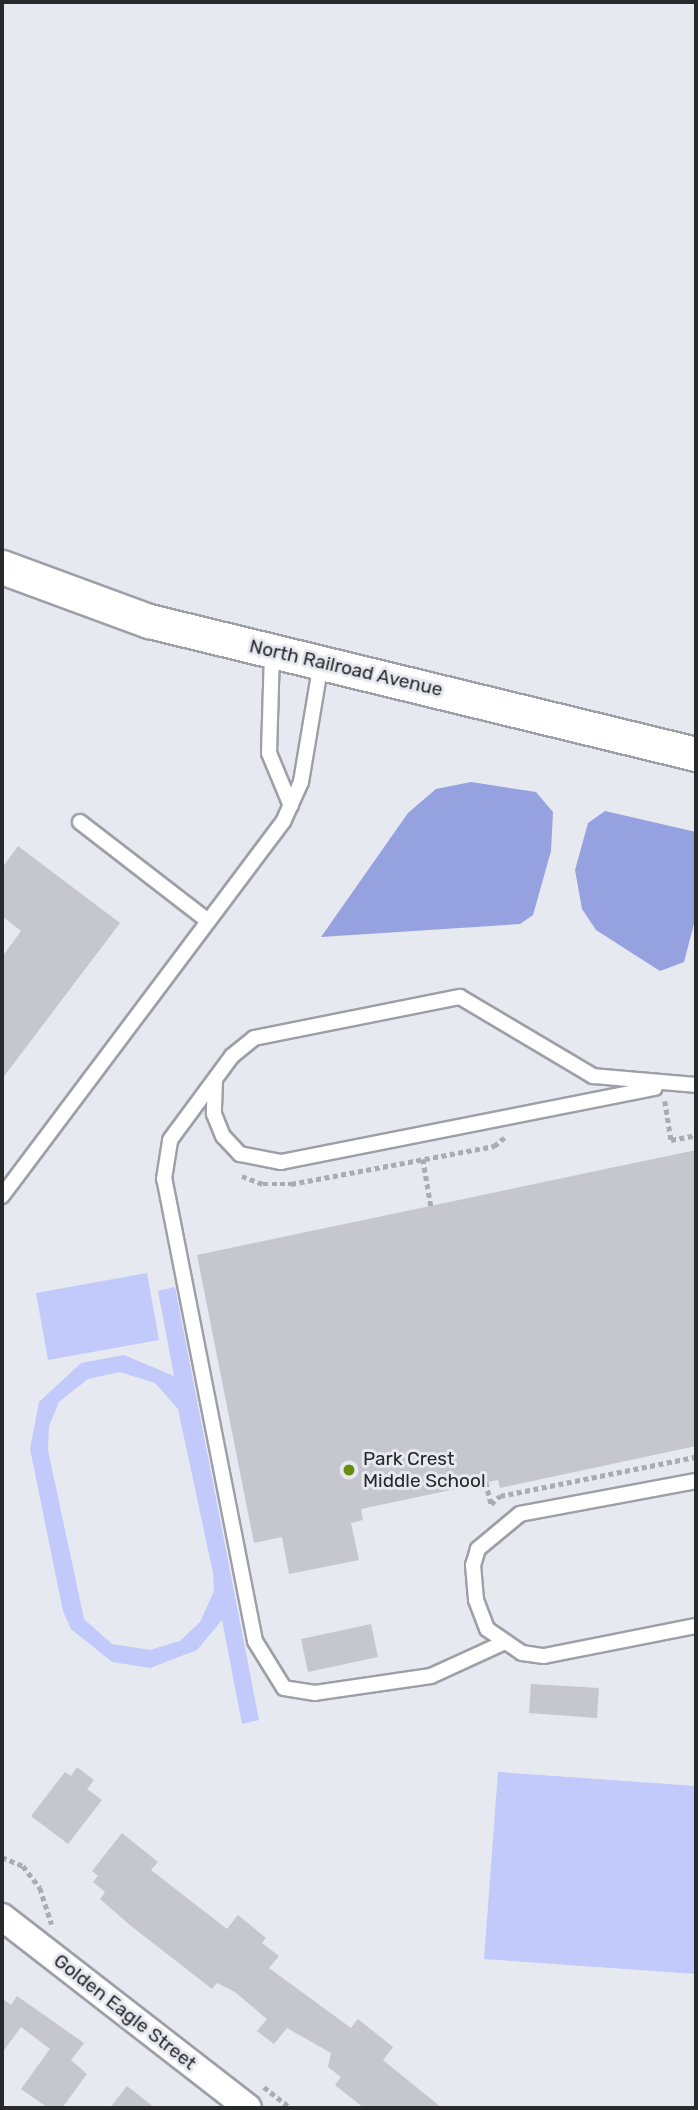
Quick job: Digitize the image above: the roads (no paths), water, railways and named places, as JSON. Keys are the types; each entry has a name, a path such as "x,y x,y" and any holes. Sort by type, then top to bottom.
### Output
{"street":[{"name":"North Railroad Avenue","path":"2,567 149,621 696,754"},
{"name":"Golden Eagle Street","path":"2,1917 248,2108"}],"lane":[{"path":"272,652 269,753 291,806"},
{"path":"2,1196 291,806 309,750 311,698 321,662"},
{"path":"80,822 207,920"},
{"path":"503,1643 431,1676 315,1693 284,1688 255,1641 164,1179 170,1140 215,1080 254,1038 460,997 593,1076 667,1085 696,1084"},
{"path":"215,1080 214,1114 223,1136 240,1154 281,1162 667,1085"},
{"path":"696,1481 520,1514 495,1530 478,1549 473,1565 476,1600 487,1629 503,1643 544,1656 696,1626"}],"place":[{"name":"Park Crest Middle School","path":"349,1470"}]}
